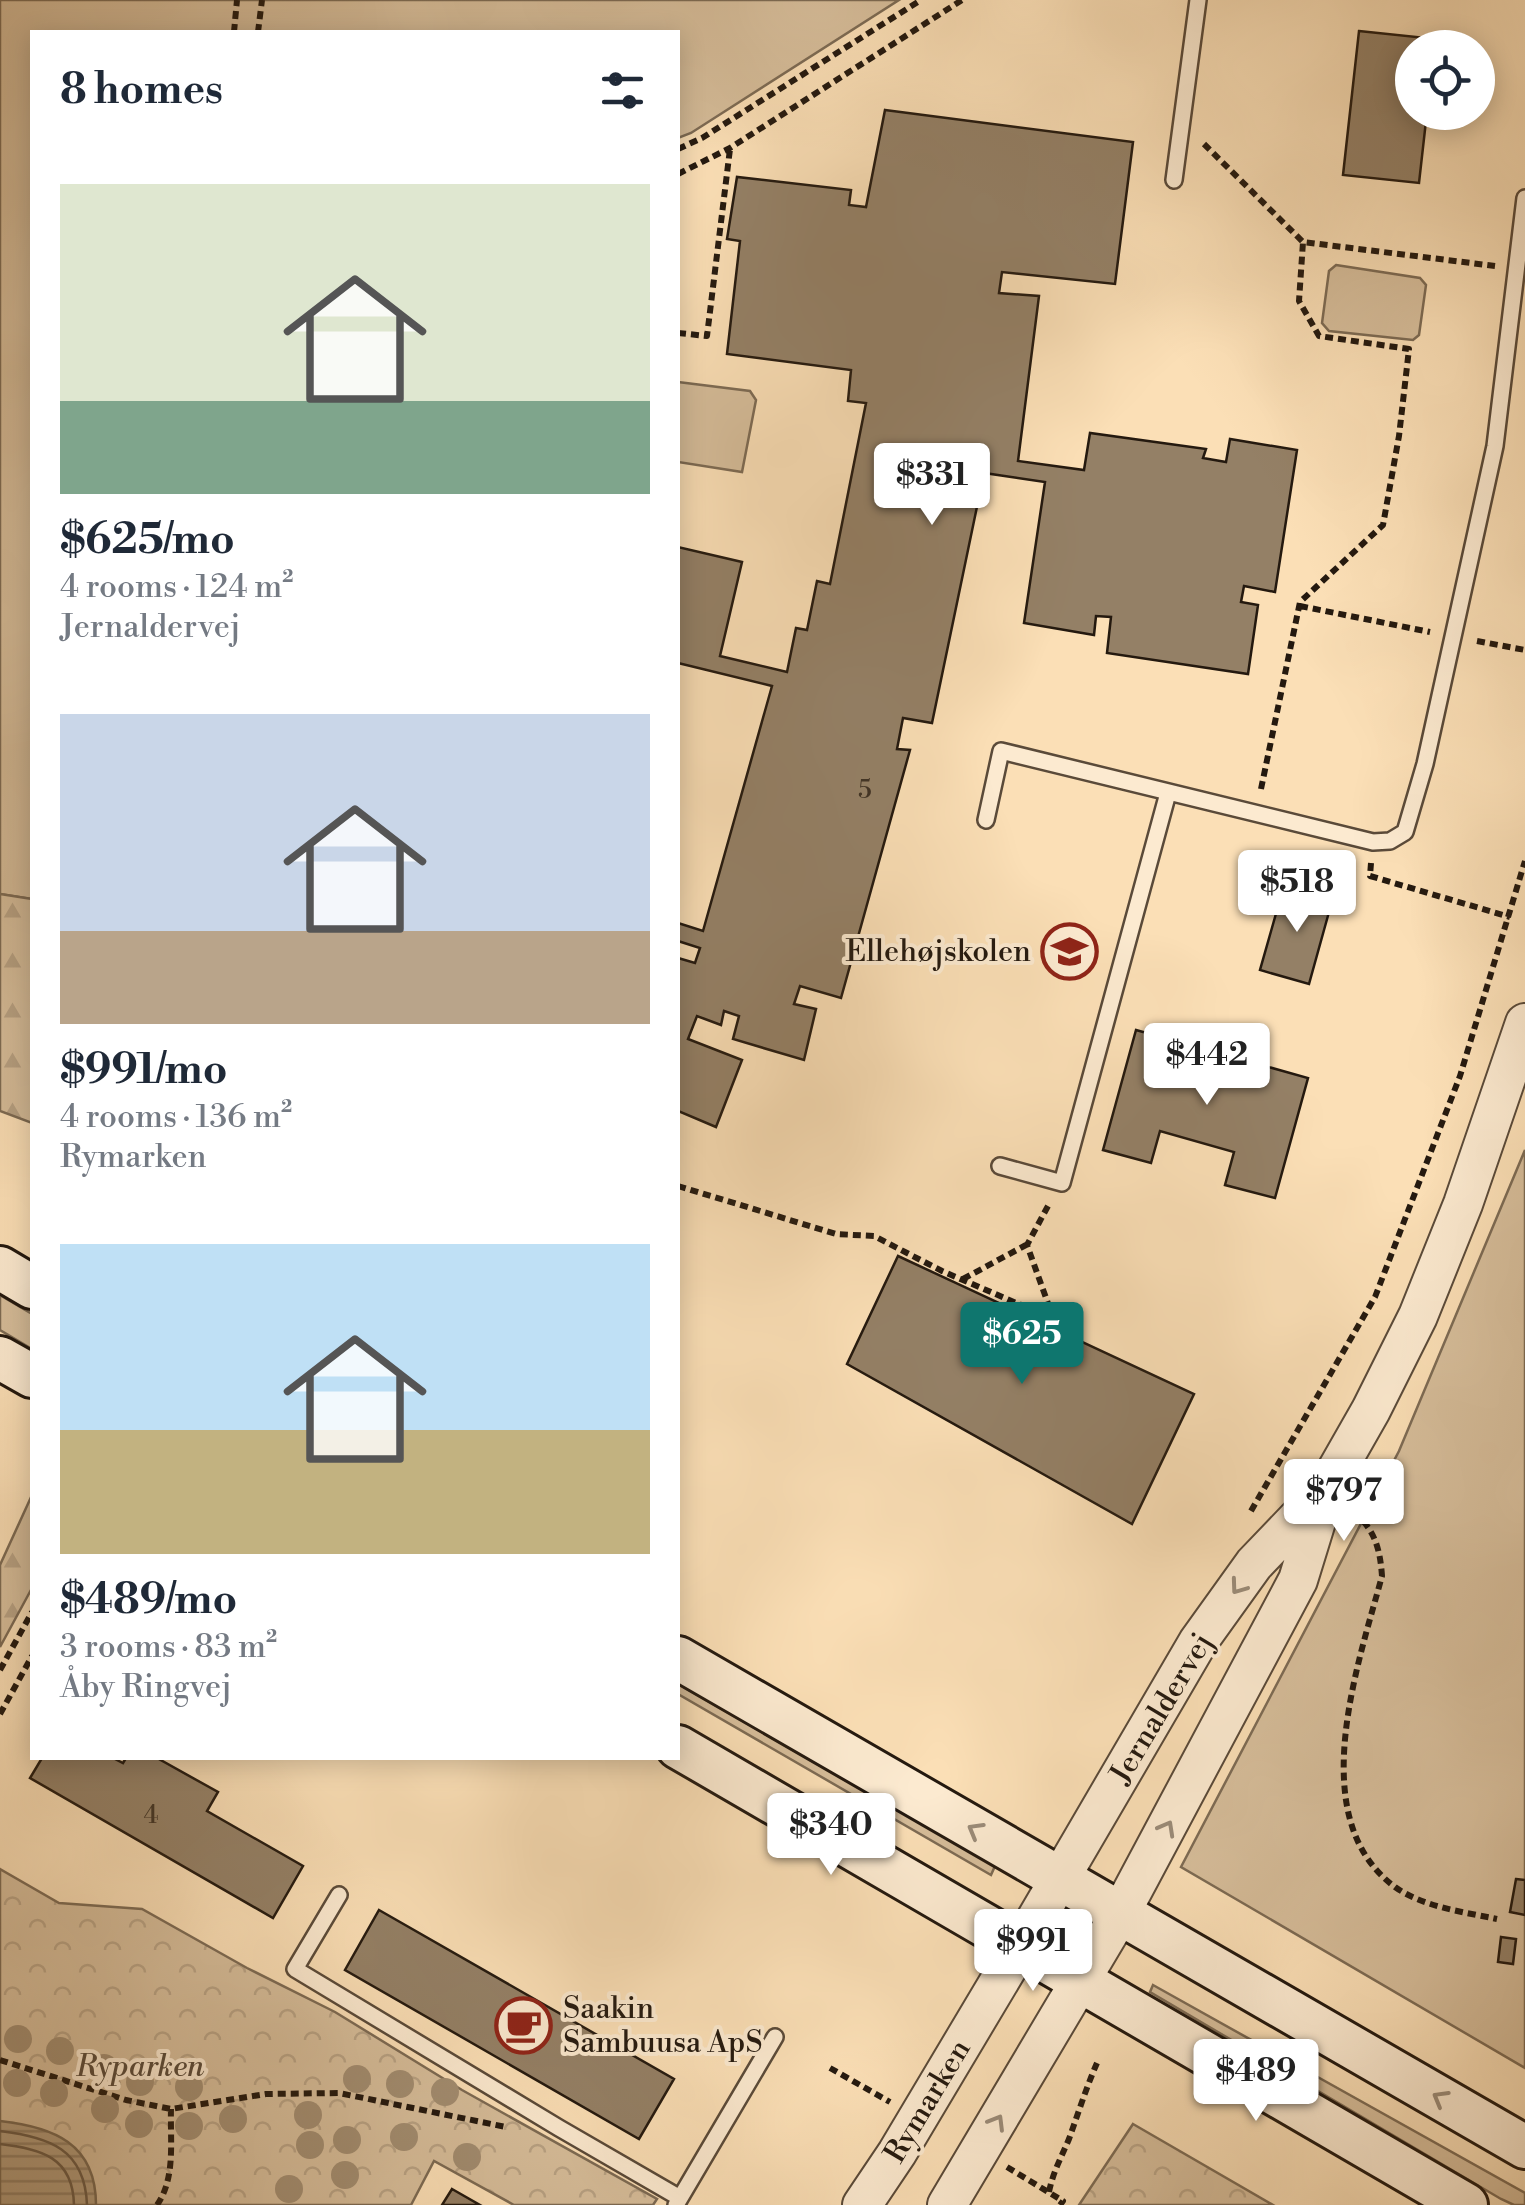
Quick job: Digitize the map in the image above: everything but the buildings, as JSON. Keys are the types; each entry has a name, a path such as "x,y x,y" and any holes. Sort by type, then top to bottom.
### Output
{"main road":[{"path":"0,1268 30,1285"},
{"path":"0,1358 30,1375"},
{"path":"680,1659 1525,2147"},
{"path":"680,1748 1466,2205"}],"street":[{"name":"Jernaldervej","path":"1082,1980 1298,1580 1326,1488 1418,1316 1463,1204 1525,1023"},
{"name":"Jernaldervej","path":"1021,1945 1198,1642 1254,1564 1326,1488"},
{"name":"Rymarken","path":"862,2205 1021,1945"},
{"path":"946,2205 1082,1980"}],"lane":[{"path":"1174,180 1198,0"},
{"path":"986,820 1002,752 1373,842 1390,842 1405,832 1425,764 1495,446 1525,198"},
{"path":"1000,1166 1062,1183 1168,793"},
{"path":"339,1895 295,1969 678,2201 775,2037"}],"path":[{"path":"234,30 238,0"},
{"path":"258,30 262,0"},
{"path":"680,148 921,0"},
{"path":"680,173 730,148 962,0"},
{"path":"1182,122 1303,242 1516,268"},
{"path":"680,333 707,336 730,148"},
{"path":"1255,815 1300,602 1382,525 1400,436 1409,349 1319,336 1299,300 1303,242"},
{"path":"1300,606 1400,626"},
{"path":"1373,842 1370,876 1510,917"},
{"path":"1248,1516 1375,1297 1460,1076 1525,861"},
{"path":"962,1280 1026,1245 1062,1183"},
{"path":"680,1187 836,1234 874,1236 962,1280 1078,1330"},
{"path":"1026,1245 1054,1320"},
{"path":"1326,1488 1368,1524 1380,1551 1382,1576 1346,1720 1344,1774 1350,1820 1371,1865 1398,1890 1445,1908 1497,1919"},
{"path":"0,1670 30,1616"},
{"path":"0,1714 30,1660"},
{"path":"0,2060 126,2100 171,2109 266,2094 339,2093 496,2127 558,2128"},
{"path":"1050,2192 1054,2168 1070,2137 1097,2063"},
{"path":"830,2068 897,2106"},
{"path":"157,2205 165,2194 170,2164 171,2109"},
{"path":"980,2151 1064,2200 1060,2205"}],"green space":[{"path":"0,0 899,0 680,137 680,30 30,30 30,899 0,894"},
{"path":"1336,265 1420,278 1426,285 1419,335 1413,340 1329,331 1322,323 1329,271"},
{"path":"680,382 750,391 756,400 742,472 680,462"},
{"path":"0,894 30,899 30,1122 0,1111"},
{"path":"1525,1150 1525,2068 1181,1867 1399,1451"},
{"path":"0,1295 30,1313 30,1348 0,1330"},
{"path":"30,1499 30,1592 0,1647 0,1565"},
{"path":"680,1685 995,1866 991,1875 680,1695"},
{"name":"Ryparken","path":"0,1869 59,1903 142,1909 335,2012 462,2090 657,2199 653,2205 514,2205 434,2161 411,2205 0,2205"},
{"path":"1153,1985 1525,2193 1525,2205 1501,2199 1150,1992"},
{"path":"1133,2124 1273,2205 1079,2205"}],"water":[{"path":"0,2121 37,2128 68,2142 88,2167 96,2205 0,2205"}],"place":[{"name":"Ellehøjskolen","path":"1070,951"},
{"name":"Saakin Sambuusa ApS","path":"524,2025"}]}
